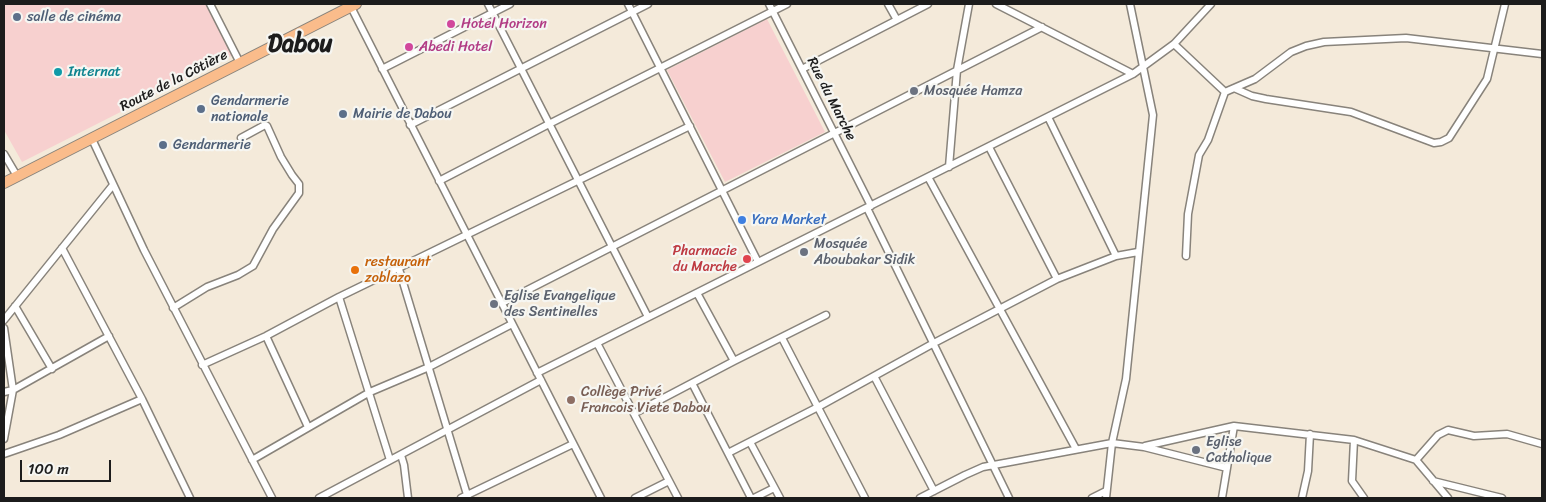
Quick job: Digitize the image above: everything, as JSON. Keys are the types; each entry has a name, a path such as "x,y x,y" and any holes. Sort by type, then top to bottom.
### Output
{"main road":[{"name":"Route de la Côtière","path":"4,183 352,5"}],"street":[{"path":"210,4 240,63"},
{"path":"488,4 648,317"},
{"path":"382,69 510,4"},
{"path":"628,4 758,262"},
{"path":"410,124 648,4"},
{"name":"Rue du Marche","path":"769,4 834,133 1008,498"},
{"path":"440,182 549,124 787,4"},
{"path":"888,4 897,20"},
{"path":"802,69 928,4"},
{"path":"949,167 957,70 969,4"},
{"path":"996,4 1133,74"},
{"path":"1092,498 1106,495 1112,444 1126,379 1153,115 1130,4"},
{"path":"537,373 1133,74 1174,44 1211,4"},
{"path":"1234,88 1252,96 1266,99 1351,112 1434,143 1441,142 1449,138 1485,84 1505,4"},
{"path":"352,5 382,69 601,498"},
{"path":"502,303 1042,27"},
{"path":"1224,92 1255,79 1291,52 1324,42 1406,38 1542,54"},
{"path":"1174,44 1224,92"},
{"path":"1186,256 1188,214 1199,155 1210,135 1224,92"},
{"path":"1048,117 1116,256"},
{"path":"173,308 207,287 238,275 253,266 273,229 299,193 299,184 284,162 267,126 264,125 241,138"},
{"path":"202,365 266,336 339,297 690,126"},
{"path":"92,139 173,308 272,498"},
{"path":"989,147 1057,280"},
{"path":"4,154 17,176"},
{"path":"928,177 1076,449"},
{"path":"4,320 113,185"},
{"path":"62,248 142,399 190,498"},
{"path":"728,453 1057,280 1116,256 1138,252"},
{"path":"398,269 448,430 465,497 573,444"},
{"path":"697,293 734,361"},
{"path":"339,297 390,460"},
{"path":"15,306 52,369"},
{"path":"635,413 734,361 826,316"},
{"path":"252,460 370,392 429,367 512,324"},
{"path":"4,328 13,390 4,438"},
{"path":"4,392 13,390 109,336"},
{"path":"266,336 308,428"},
{"path":"782,338 865,498"},
{"path":"597,343 678,498"},
{"path":"874,376 934,491"},
{"path":"319,498 541,380"},
{"path":"692,383 752,498 774,488"},
{"path":"4,454 59,435 142,399"},
{"path":"1144,447 1234,426 1354,440 1416,460 1448,498"},
{"path":"1222,498 1234,426"},
{"path":"1416,460 1438,436 1448,430 1474,436 1507,434 1542,444"},
{"path":"1302,498 1308,471 1310,434"},
{"path":"1354,440 1352,481 1364,498"},
{"path":"750,442 780,498"},
{"path":"920,498 965,475 993,465 1112,444 1144,447 1227,468"},
{"path":"400,455 404,465 408,498"},
{"path":"1432,480 1502,498"},
{"path":"635,498 669,481"}],"shaded area":[{"path":"4,4 207,4 233,55 22,162 4,130"},
{"path":"767,19 825,132 725,182 667,70"}],"place":[{"name":"salle de cinéma","path":"17,17"},
{"name":"Hotel Horizon","path":"451,24"},
{"name":"Abedi Hotel","path":"409,47"},
{"name":"Internat","path":"58,72"},
{"name":"Mosquée Hamza","path":"914,91"},
{"name":"Gendarmerie nationale","path":"201,109"},
{"name":"Mairie de Dabou","path":"343,114"},
{"name":"Gendarmerie","path":"163,145"},
{"name":"Yara Market","path":"742,220"},
{"name":"Mosquée Aboubakar Sidik","path":"804,252"},
{"name":"Pharmacie du Marche","path":"747,259"},
{"name":"restaurant zoblazo","path":"355,270"},
{"name":"Eglise Evangelique des Sentinelles","path":"494,304"},
{"name":"Collège Privé Francois Viete Dabou","path":"571,400"},
{"name":"Eglise Catholique","path":"1196,450"}],"district":[{"name":"Dabou","path":"300,45"}]}
